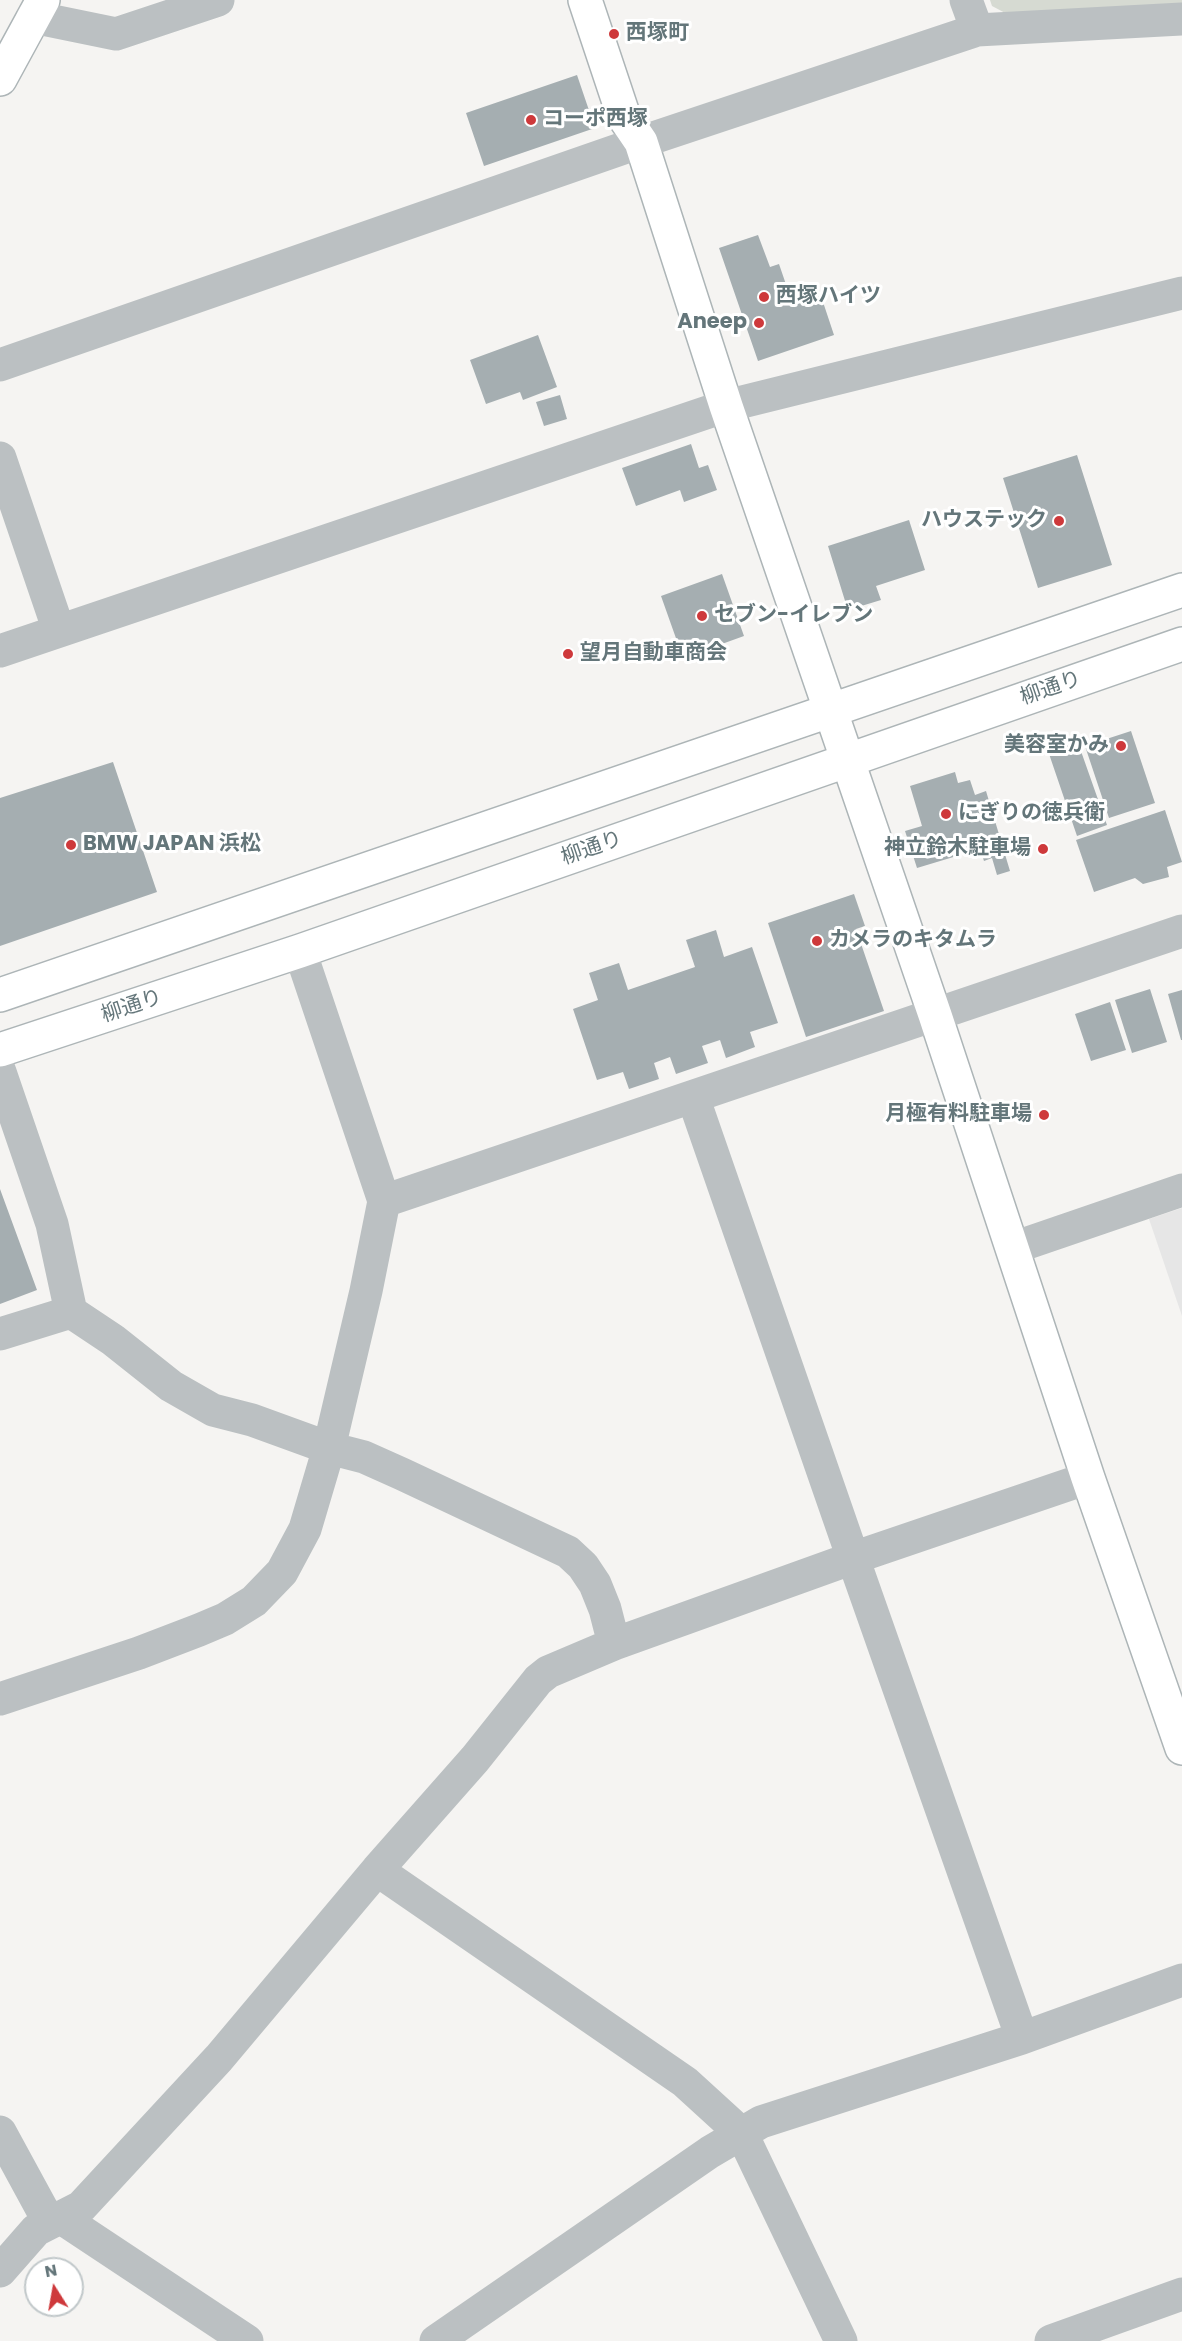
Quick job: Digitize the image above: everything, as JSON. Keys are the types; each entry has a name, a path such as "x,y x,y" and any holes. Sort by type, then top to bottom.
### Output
{"street":[{"path":"0,79 38,8 116,34 218,0"},
{"path":"585,0 624,117 641,142 726,406 935,1015 1088,1478 1182,1748"},
{"path":"0,365 641,142 972,15 1182,20"},
{"path":"0,651 726,406 1182,293"},
{"path":"0,458 59,631"},
{"path":"0,995 1182,590"},
{"name":"柳通り","path":"0,1050 300,951 1182,644"},
{"path":"384,1201 1182,931"},
{"path":"0,1699 139,1653 225,1619 254,1601 282,1572 305,1529 329,1448 366,1291 384,1201 300,951"},
{"path":"0,1072 52,1224 71,1312 113,1340 171,1386 213,1410 252,1420 329,1448 364,1457 568,1552 583,1566 595,1584 605,1609 614,1644"},
{"path":"693,1098 1022,2038"},
{"path":"1013,1248 1182,1190"},
{"path":"0,1334 71,1312"},
{"path":"0,2271 36,2230 81,2207 219,2058 376,1870 475,1759 538,1680 548,1672 614,1644 853,1558 1088,1478"},
{"path":"376,1870 686,2082 742,2134 841,2341"},
{"path":"436,2341 568,2252 710,2151 761,2122 1022,2038 1182,1980"},
{"path":"0,2132 54,2219 247,2341"},
{"path":"1051,2341 1109,2332 1182,2294"}],"shaded area":[{"path":"990,0 1182,0 1182,5 1009,15 992,6"},
{"path":"1182,1208 1182,1316 1149,1219"}],"building":[{"name":"コーポ西塚","path":"577,75 595,128 484,166 466,113"},
{"name":"西塚ハイツ","path":"758,235 770,267 779,264 792,302 820,293 834,335 758,361 719,248"},
{"path":"538,335 557,387 523,400 520,392 486,404 470,360"},
{"path":"560,395 567,419 544,426 536,402"},
{"path":"691,444 699,468 708,465 717,490 684,502 680,490 636,506 622,468"},
{"path":"1077,455 1112,565 1038,588 1003,478"},
{"path":"909,520 925,570 876,586 881,600 858,607 846,604 828,546"},
{"name":"セブン-イレブン","path":"722,574 744,636 683,658 661,596"},
{"path":"1131,731 1155,803 1109,818 1085,746"},
{"path":"1076,737 1107,825 1077,836 1047,748"},
{"name":"BMW JAPAN 浜松","path":"113,762 157,892 0,946 0,798"},
{"path":"955,772 958,783 970,780 975,795 986,791 1010,871 997,875 992,858 984,861 980,849 917,868 905,831 922,826 910,786"},
{"path":"1165,810 1182,862 1167,867 1169,877 1143,884 1135,878 1094,892 1076,840"},
{"path":"854,894 865,926 856,929 884,1011 806,1037 768,923"},
{"path":"716,930 724,957 752,947 778,1023 750,1032 755,1047 726,1058 720,1040 702,1046 708,1063 676,1074 670,1057 654,1063 659,1079 629,1089 623,1072 597,1080 573,1009 598,1000 589,973 619,963 628,990 695,967 686,940"},
{"path":"1150,989 1167,1042 1132,1053 1115,1000"},
{"path":"1182,990 1182,1040 1181,1040 1168,994"},
{"path":"1110,1002 1126,1050 1091,1061 1075,1014"},
{"path":"0,1189 37,1290 0,1304"}],"place":[{"name":"西塚町","path":"614,34"},
{"name":"コーポ西塚","path":"531,120"},
{"name":"西塚ハイツ","path":"764,297"},
{"name":"Aneep","path":"759,323"},
{"name":"ハウステック","path":"1059,521"},
{"name":"セブン-イレブン","path":"702,616"},
{"name":"望月自動車商会","path":"568,654"},
{"name":"美容室かみ","path":"1121,746"},
{"name":"にぎりの徳兵衛","path":"946,814"},
{"name":"BMW JAPAN 浜松","path":"71,845"},
{"name":"神立鈴木駐車場","path":"1043,849"},
{"name":"カメラのキタムラ","path":"817,941"},
{"name":"月極有料駐車場","path":"1044,1115"}]}
